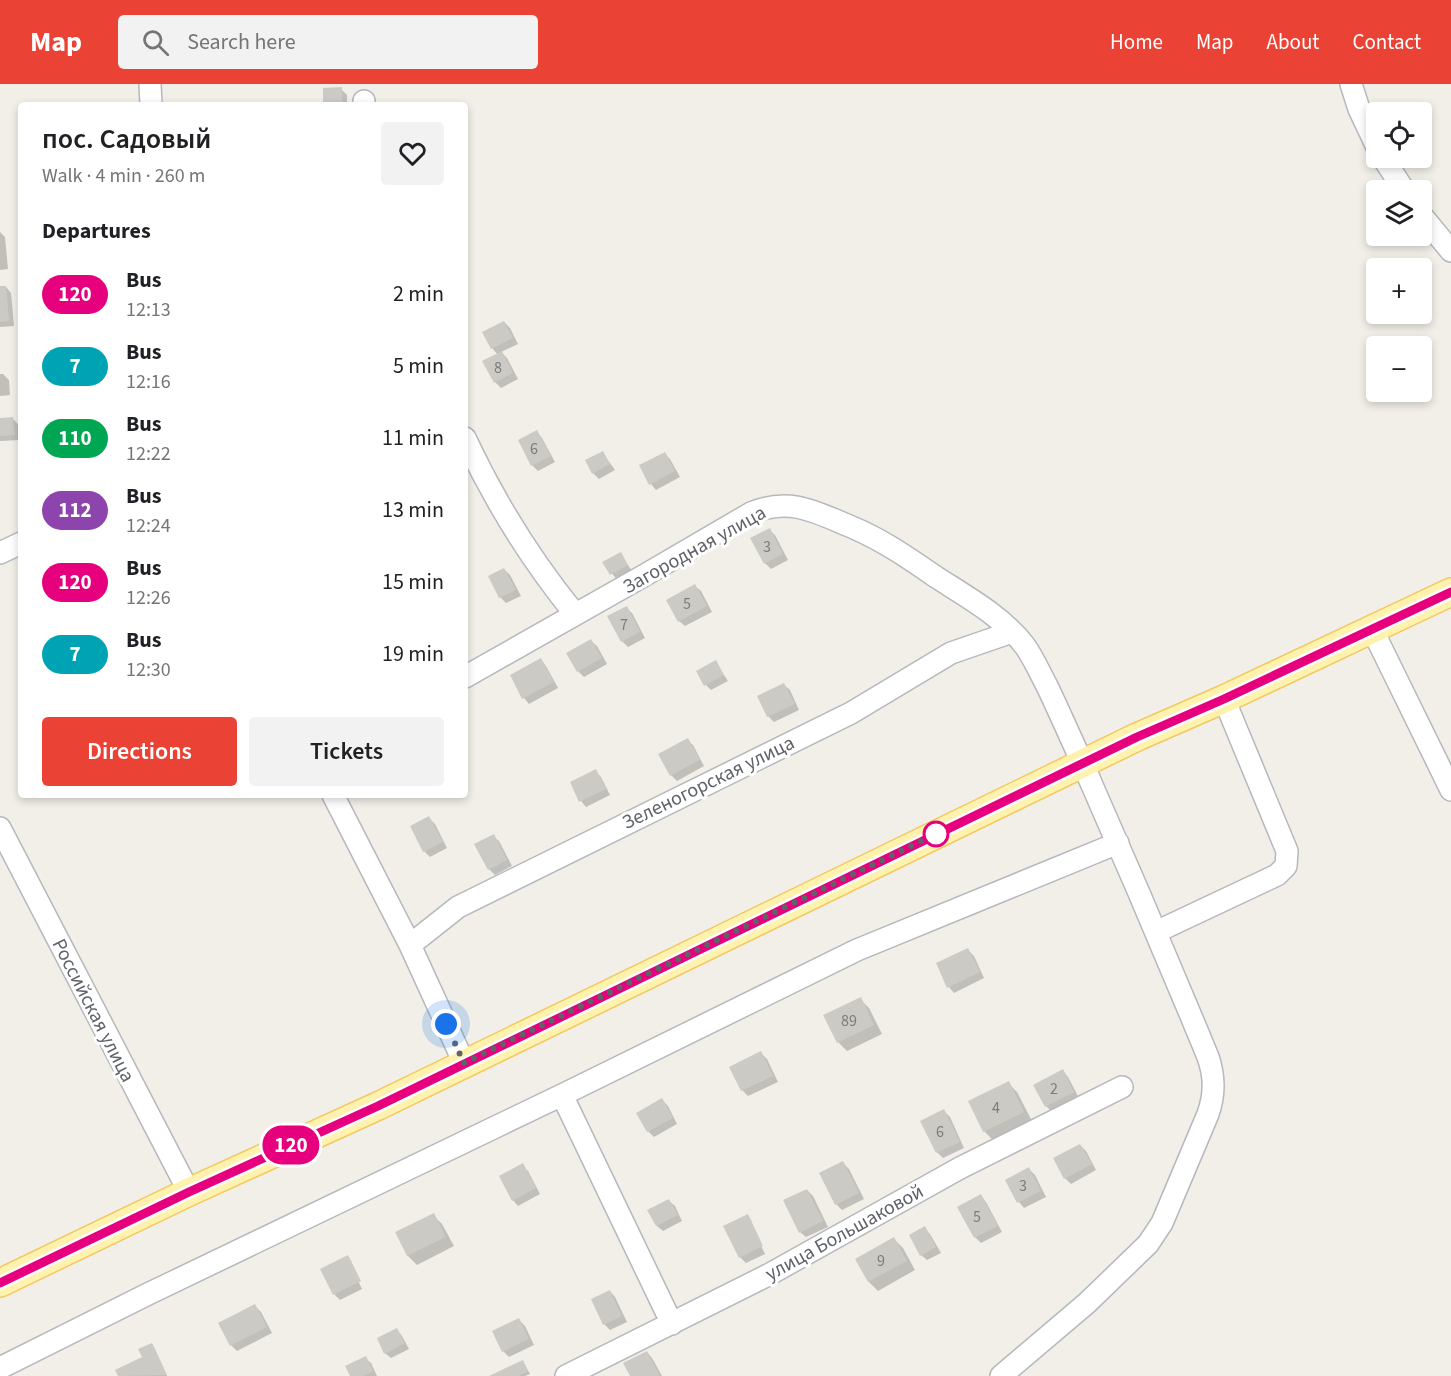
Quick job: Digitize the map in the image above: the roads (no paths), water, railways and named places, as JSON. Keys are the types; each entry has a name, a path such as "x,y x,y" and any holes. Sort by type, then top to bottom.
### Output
{"main road":[{"path":"0,1283 189,1192 378,1106 1082,763 1451,592"}],"street":[{"path":"150,84 151,102"},
{"path":"1351,84 1366,124"},
{"path":"1432,228 1451,251"},
{"path":"468,444 486,483 505,514 554,588 575,614"},
{"name":"Загородная улица","path":"468,675 751,513 779,504 814,512 883,543 995,616 1033,657 1118,843 1213,1071 1213,1096 1208,1114 1154,1237 1087,1303 1001,1376"},
{"path":"0,554 18,545"},
{"path":"1372,629 1451,790"},
{"name":"Зеленогорская улица","path":"410,945 458,907 851,712 951,652 1012,632"},
{"path":"1156,932 1277,875 1286,866 1287,851 1224,699"},
{"path":"335,798 410,945 464,1063"},
{"name":"Российская улица","path":"0,828 189,1192"},
{"path":"0,1368 857,950 1118,843"},
{"name":"улица Большаковой","path":"566,1376 770,1274 960,1168 1122,1087"},
{"path":"562,1095 672,1324"}]}
